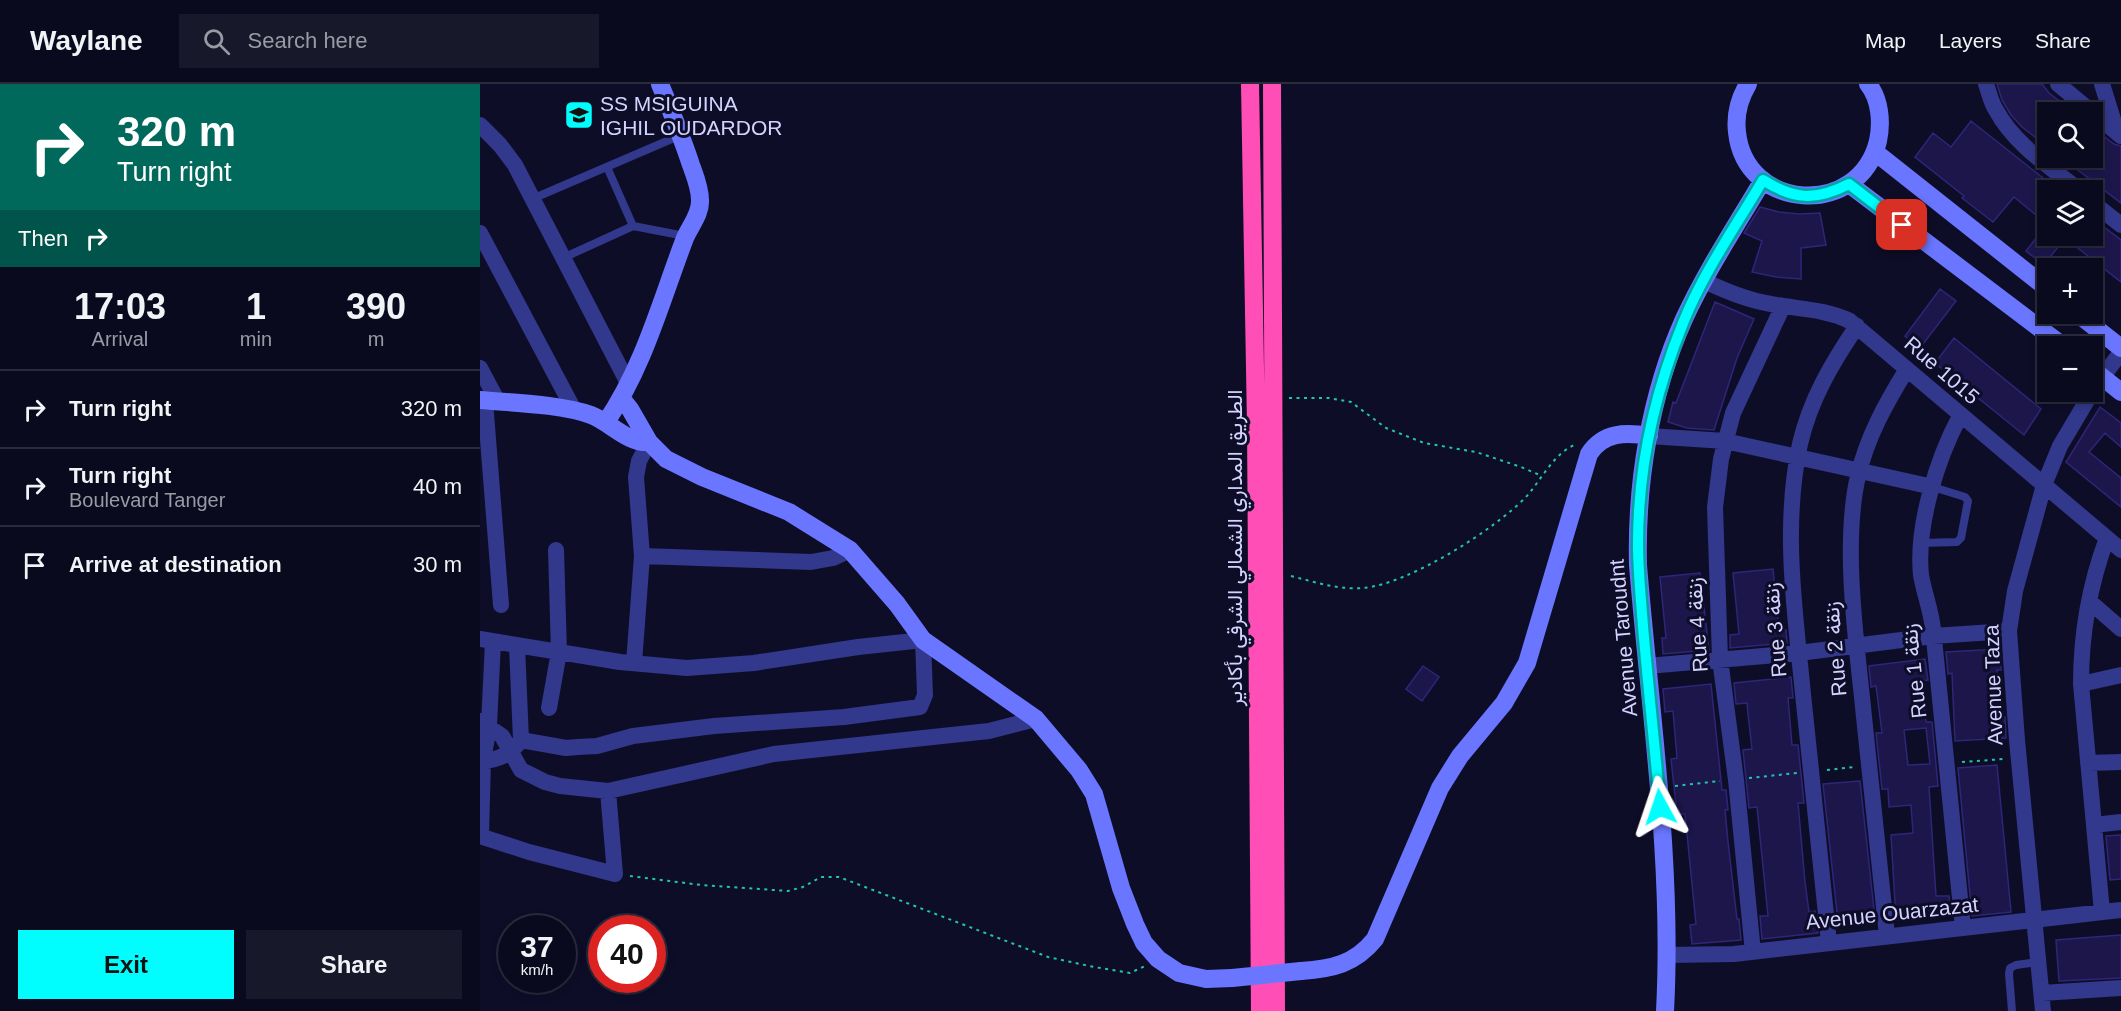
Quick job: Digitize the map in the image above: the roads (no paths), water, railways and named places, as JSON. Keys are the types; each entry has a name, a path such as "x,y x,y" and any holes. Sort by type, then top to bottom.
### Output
{"highway":[{"name":"الطريق المداري الشمالي الشرقي بأكادير","path":"1250,84 1256,425 1260,1011"},
{"name":"الطريق المداري الشمالي الشرقي بأكادير","path":"1272,84 1276,1011"}],"street":[{"path":"606,422 636,371 700,202 698,186 681,135 660,84"},
{"path":"1745,86 1738,105 1736,122 1738,138 1747,161 1763,180 1779,190 1796,195 1815,196 1833,192 1849,184 1869,165 1880,131 1879,109 1868,84"},
{"path":"1986,84 1995,109 2008,129 2023,145 2067,180"},
{"path":"2058,84 2119,134"},
{"path":"2102,84 2119,134"},
{"path":"480,125 500,145 515,165 563,258 625,391 630,409 649,442 666,459 702,477 789,512 850,550 897,604 923,640 1036,719 1079,770 1094,794 1100,808 1116,871 1134,924 1144,943 1158,959 1179,973 1193,977 1232,978 1325,970 1346,964 1363,952 1380,931 1440,788 1460,756 1504,703 1527,663 1582,475 1593,448 1602,440 1622,433 1725,441 1933,487"},
{"path":"1875,152 2037,280"},
{"name":"Avenue Taroudnt","path":"1665,1011 1668,955 1665,864 1638,545 1640,504 1649,436 1675,343 1704,281 1763,180"},
{"path":"1849,184 2050,336"},
{"path":"2103,211 2121,225"},
{"path":"480,233 574,410"},
{"name":"Rue 1015","path":"1704,281 1743,297 1834,315 1857,326 1960,416 2121,550"},
{"name":"Rue 4 زنقة","path":"1753,952 1736,780 1720,659 1714,515 1725,441 1742,391 1783,306"},
{"path":"2090,324 2121,350"},
{"name":"Rue 3 زنقة","path":"1829,943 1799,653 1790,543 1792,493 1807,419 1827,373 1857,326"},
{"name":"Avenue Taza","path":"2103,372 2121,350"},
{"path":"480,368 488,400 501,605"},
{"name":"Rue 2 زنقة","path":"1887,936 1856,646 1852,531 1854,495 1859,471 1876,423 1906,369"},
{"path":"2103,385 2121,392"},
{"path":"488,400 574,410 606,422 633,440 649,442"},
{"name":"Avenue Taza","path":"2043,1011 2009,631 2015,591 2044,484 2060,446 2084,402"},
{"name":"Rue 1 زنقة","path":"1960,416 1943,453 1933,487 1922,543 1921,574 1932,619 1963,928"},
{"path":"634,663 642,556 636,477 639,460 649,442"},
{"path":"2102,912 2081,684 2081,652 2095,573 2107,538"},
{"path":"549,708 559,652 556,550"},
{"path":"642,556 811,562 833,558 850,550"},
{"path":"2089,601 2121,629"},
{"path":"1647,666 1799,653 1933,636 2009,631"},
{"path":"608,791 615,874 529,852 481,836 481,761 485,723 487,640 634,663 687,668 734,665 923,640"},
{"path":"481,761 516,746 566,748 587,746 676,730 752,722 844,717 920,707 926,695 923,640"},
{"path":"517,646 516,746 521,770 545,782 574,788 608,791 774,753 989,731 1036,719"},
{"path":"2081,684 2121,675"},
{"path":"485,723 516,746"},
{"path":"2088,763 2121,762"},
{"path":"2094,825 2121,822"},
{"name":"Avenue Ouarzazat","path":"1668,955 1715,956 2121,910"},
{"path":"2042,993 2121,988"}],"lane":[{"path":"532,199 681,135"},
{"path":"607,167 633,226"},
{"path":"563,258 633,226 686,236"},
{"path":"1922,543 1957,542 1961,538 1968,507 1965,497 1933,487"},
{"path":"2012,1011 2010,968 2038,962"}],"place":[{"name":"SS MSIGUINA IGHIL OUDARDOR","path":"579,115"}]}
